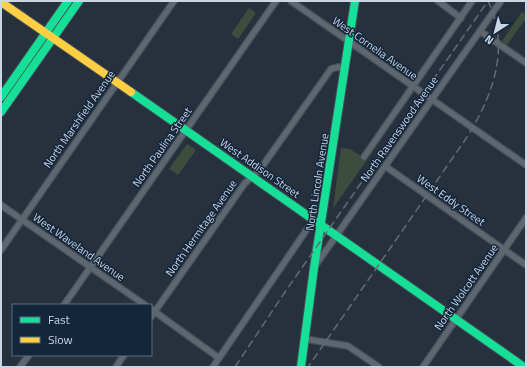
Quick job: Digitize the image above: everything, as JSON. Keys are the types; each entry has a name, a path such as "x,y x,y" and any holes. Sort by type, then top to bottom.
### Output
{"street":[{"path":"1,112 49,36 68,1"},
{"path":"1,97 78,1"},
{"name":"North Marshfield Avenue","path":"1,250 174,1"},
{"name":"North Paulina Street","path":"65,304 276,1"},
{"name":"West Cornelia Avenue","path":"291,1 526,165"},
{"name":"North Lincoln Avenue","path":"301,367 314,268 322,225 355,1"},
{"path":"438,1 461,18"},
{"name":"North Ravenswood Avenue","path":"364,157 472,1"},
{"name":"North Ravenswood Avenue","path":"314,268 501,1"},
{"name":"West Addison Street","path":"1,2 524,367"},
{"path":"480,31 526,63"},
{"name":"North Hermitage Avenue","path":"153,310 245,182 259,171 331,69 338,67 345,68"},
{"name":"West Eddy Street","path":"385,166 526,265"},
{"name":"West Waveland Avenue","path":"1,204 144,304"},
{"name":"North Wolcott Avenue","path":"422,367 526,218"},
{"path":"213,367 314,219"},
{"path":"153,310 219,358"},
{"path":"305,339 348,346 379,367"},
{"path":"20,367 27,356"},
{"path":"116,367 123,356"}],"green space":[{"path":"249,8 256,13 238,39 231,34"},
{"path":"522,12 526,14 526,18 507,45 502,41"},
{"path":"187,144 196,150 178,175 169,169"},
{"path":"341,148 350,149 367,160 333,208"}],"railway":[{"path":"235,367 285,292 488,1 495,19 498,38 498,56 490,92 482,110 463,143 308,367"}],"traffic: fast":[{"path":"1,97 68,1"},
{"path":"1,112 79,1"},
{"path":"301,367 314,268 355,1"},
{"path":"131,92 524,367"}],"traffic: slow":[{"path":"1,2 131,92"}]}
